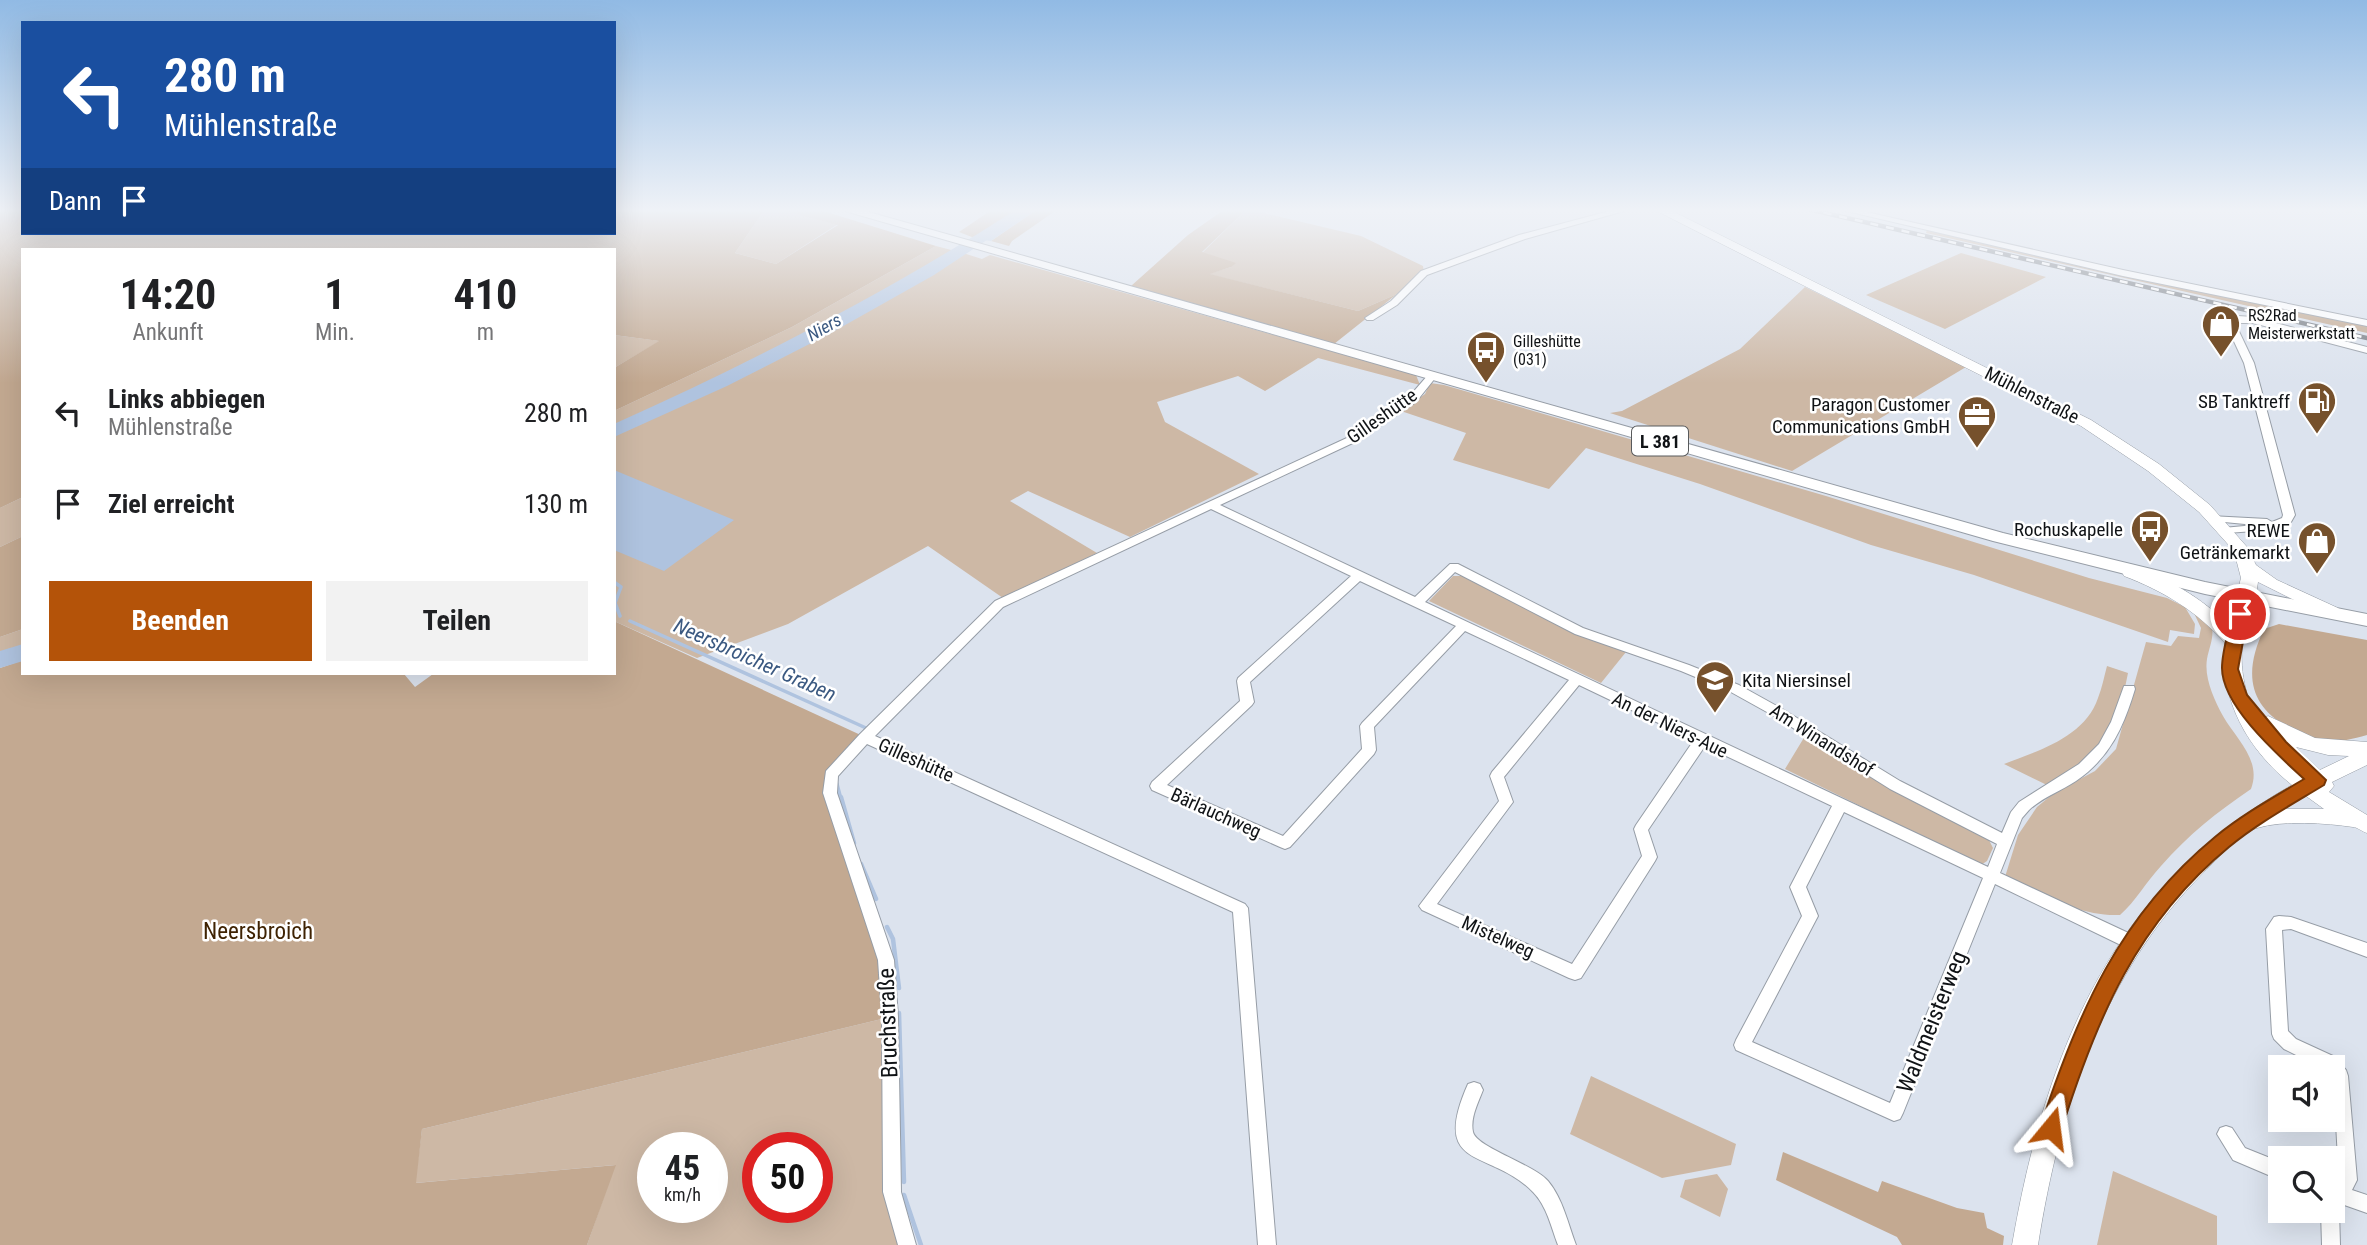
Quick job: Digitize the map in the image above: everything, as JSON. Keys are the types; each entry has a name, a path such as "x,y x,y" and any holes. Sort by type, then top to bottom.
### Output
{"main road":[{"name":"L 381","path":"1045,267 1923,516 2113,566 2245,597 2367,620"},
{"name":"Mühlenstraße","path":"1775,267 2086,423 2142,458 2227,530 2249,568"},
{"path":"2113,566 2166,588 2199,607 2217,620 2233,641"},
{"path":"2249,568 2249,584 2233,641 2230,669 2249,723 2260,741 2311,784 2367,825"},
{"path":"2249,568 2271,584 2340,616"},
{"path":"2239,698 2274,727 2304,743 2330,749 2367,750"},
{"path":"2025,1245 2037,1179 2065,1081 2098,1000 2131,942 2194,867 2251,820 2311,784 2367,756"},
{"path":"2311,784 2367,817"},
{"path":"2251,820 2319,815 2367,825"}],"street":[{"path":"1370,318 1394,303 1424,273 1440,267"},
{"path":"2097,267 2367,323"},
{"path":"2227,530 2250,530 2274,524 2287,520 2289,513 2249,363 2231,326 2232,320 2242,318 2367,350"},
{"name":"Gilleshütte","path":"1266,1245 1240,908 865,737 999,604 1359,436 1412,400 1431,377"},
{"name":"An der Niers-Aue","path":"1211,505 1991,878 2131,942"},
{"path":"2214,518 2274,524"},
{"name":"Am Winandshof","path":"1416,603 1454,566 1579,631 1734,688 1895,785 2006,842"},
{"name":"Bärlauchweg","path":"1358,576 1243,681 1247,702 1157,786 1285,843 1369,750 1367,726 1463,626"},
{"name":"Mistelweg","path":"1576,680 1497,776 1506,802 1427,906 1575,973 1650,857 1641,829 1702,740"},
{"path":"1991,878 2016,816 2030,799 2085,768 2105,748 2118,723 2129,689"},
{"name":"Bruchstraße","path":"865,737 831,775 830,793 886,960 890,1017 892,1192 907,1245"},
{"name":"Waldmeisterweg","path":"1840,806 1798,887 1810,916 1742,1045 1894,1113 1991,878"},
{"path":"2345,1184 2348,1180 2342,1079 2328,1061 2290,1044 2280,1034 2274,929 2279,922 2291,923 2367,950"},
{"path":"1474,1090 1462,1122 1466,1141 1473,1148 1537,1183 1546,1194 1567,1245"},
{"path":"2226,1135 2239,1154 2268,1166"},
{"path":"2345,1201 2367,1204"},
{"path":"2331,1245 2332,1223"}],"shaded area":[{"path":"898,267 926,267 726,377 616,427 616,410 792,327"},
{"path":"938,267 1033,267 1416,375 1420,385 1318,358 1265,391 1238,376 1157,402 1165,422 1259,474 1130,537 1028,491 1010,501 1097,553 1003,598 928,546 788,624 697,658 616,622 616,434 731,382 815,338"},
{"path":"1231,267 1423,267 1424,273 1397,294 1358,311 1208,274"},
{"path":"1929,267 2011,267 2046,277 1945,329 1866,295"},
{"path":"1805,287 1966,367 1792,471 1610,413 1622,411 1740,349"},
{"path":"616,335 660,341 616,367"},
{"path":"1430,383 1826,496 2089,578 2167,598 2185,607 2195,624 2194,634 2170,630 2168,642 1974,575 1871,545 1700,484 1586,448 1549,489 1453,460 1466,433 1401,411 1425,394"},
{"path":"21,498 21,537 0,547 0,508"},
{"path":"1453,576 1468,576 1583,636 1626,652 1601,683 1429,601"},
{"path":"2193,611 2212,627 2206,666 2208,681 2223,716 2250,759 2253,769 2251,789 2192,834 2120,915 2105,915 2075,908 2005,877 2018,835 2037,807 2054,793 2095,771 2116,749 2146,642 2171,646 2178,636 2199,638 2201,628"},
{"path":"21,630 21,650 0,657 0,637"},
{"path":"2107,666 2128,673 2121,707 2098,753 2049,786 2004,764 2059,741 2083,723 2098,698"},
{"path":"1805,736 1902,793 1988,838 1993,848 1987,861 1981,865 1785,769"},
{"path":"890,1017 900,1245 587,1245 615,1165 415,1183 422,1129"},
{"path":"1591,1076 1736,1144 1731,1165 1662,1178 1570,1134"},
{"path":"2113,1171 2217,1216 2217,1245 2097,1245"},
{"path":"1717,1174 1728,1189 1720,1217 1680,1197 1685,1180"}],"green space":[{"path":"0,267 21,267 21,498 0,508"},
{"path":"616,267 898,267 792,327 616,410 616,367 659,341 616,335"},
{"path":"1152,267 1231,267 1210,274 1358,311 1397,294 1334,344 1131,286"},
{"path":"2076,267 2099,267 2367,325 2367,333"},
{"path":"21,537 21,630 0,637 0,547"},
{"name":"Neersbroich","path":"616,622 865,737 831,775 878,944 890,1017 422,1129 416,1183 616,1165 587,1245 0,1245 0,668 21,661 21,675 405,675 415,687 432,675 616,675"},
{"path":"2279,624 2367,640 2367,735 2335,741 2317,740 2288,727 2264,708 2253,684 2254,658 2264,629"},
{"path":"1783,1152 1878,1192 1882,1181 1957,1208 1984,1213 1987,1228 2004,1236 2003,1245 1902,1245 1897,1237 1776,1180"}],"water":[{"path":"616,471 734,520 664,571 616,551"}],"waterway":[{"name":"Niers","path":"616,430 773,356 936,267"},
{"path":"616,583 621,587 616,600"},
{"path":"616,606 620,616"},
{"name":"Neersbroicher Graben","path":"630,621 866,728"},
{"name":"Niers","path":"0,660 21,653"},
{"name":"Neersbroicher Graben","path":"837,784 841,799"},
{"name":"Neersbroicher Graben","path":"841,797 854,843"},
{"name":"Neersbroicher Graben","path":"861,864 876,899"},
{"name":"Neersbroicher Graben","path":"887,927 893,939 899,988"},
{"name":"Neersbroicher Graben","path":"899,1013 904,1182"},
{"name":"Neersbroicher Graben","path":"904,1195 921,1245"}],"railway":[{"path":"2060,267 2367,338"}],"place":[{"name":"RS2Rad Meisterwerkstatt","path":"2221,358"},
{"name":"Gilleshütte (031)","path":"1486,384"},
{"name":"SB Tanktreff","path":"2317,435"},
{"name":"Paragon Customer Communications GmbH","path":"1977,449"},
{"name":"Rochuskapelle","path":"2150,563"},
{"name":"REWE Getränkemarkt","path":"2317,575"},
{"name":"Kita Niersinsel","path":"1715,714"}],"route":[{"path":"2051,1128 2081,1037 2098,1000 2131,942 2147,920 2194,867 2222,842 2251,820 2317,780 2270,736 2239,698 2230,669 2240,614"}]}
